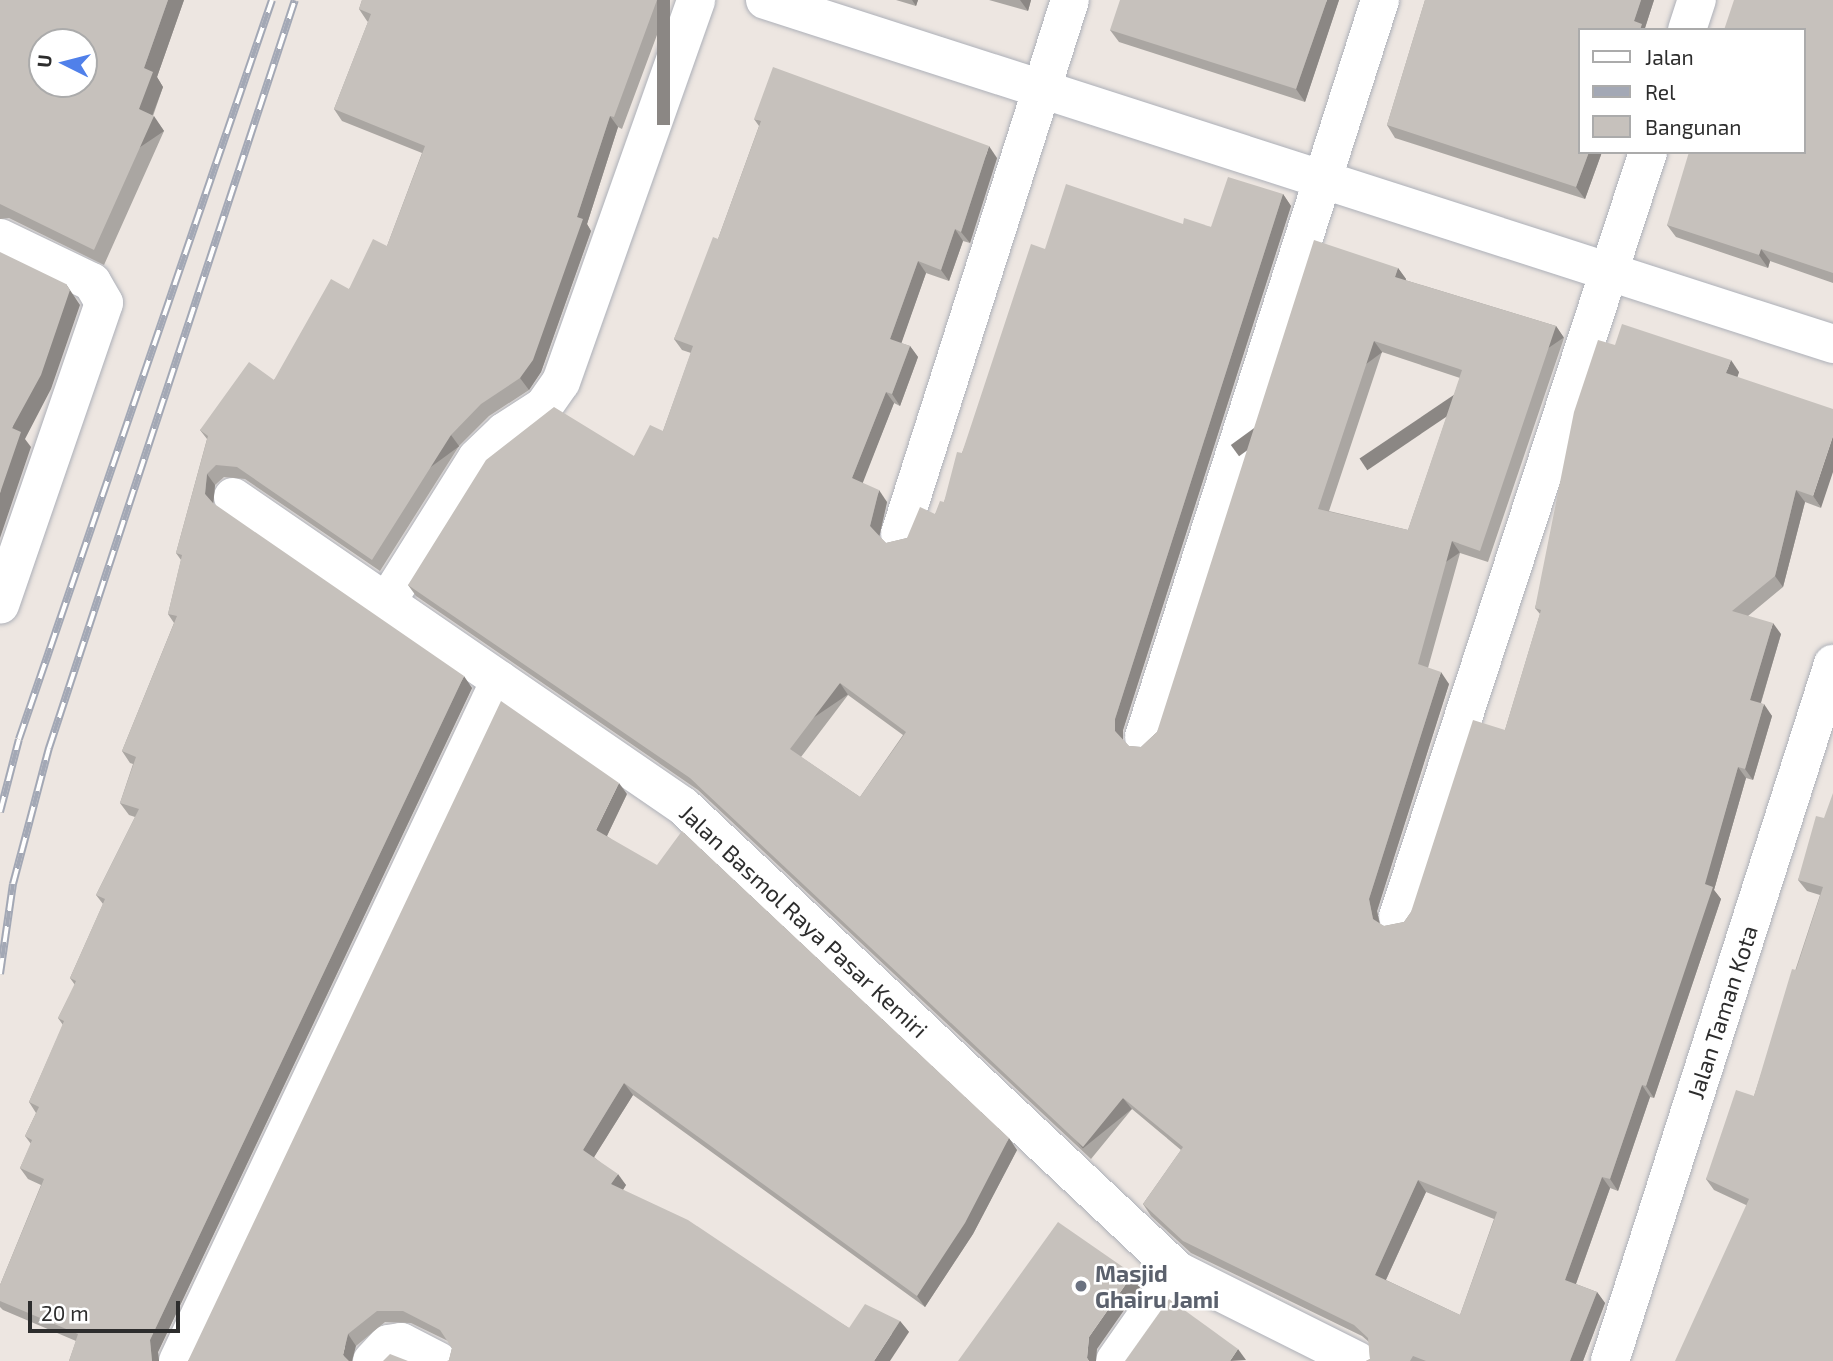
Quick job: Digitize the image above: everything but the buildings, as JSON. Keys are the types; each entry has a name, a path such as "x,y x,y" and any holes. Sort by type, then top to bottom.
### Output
{"street":[{"path":"386,603 477,458 504,432 544,406 561,382 696,0"},
{"path":"765,0 1833,344"},
{"path":"900,534 1070,0"},
{"path":"1144,737 1380,0"},
{"path":"1688,28 1697,0"},
{"path":"1398,917 1606,271 1647,154"},
{"path":"0,238 92,282 104,303 0,605"},
{"name":"Jalan Basmol Raya Pasar Kemiri","path":"233,497 683,806 1178,1270 1358,1361"},
{"name":"Jalan Taman Kota","path":"1610,1361 1833,664"},
{"path":"178,1361 500,680"},
{"path":"1115,1361 1178,1270"},
{"path":"372,1361 388,1344 401,1342 438,1361"}],"railway":[{"path":"0,812 19,739 272,0"},
{"path":"0,974 13,884 49,748 295,0"}],"place":[{"name":"Masjid Ghairu Jami","path":"1081,1286"}]}
